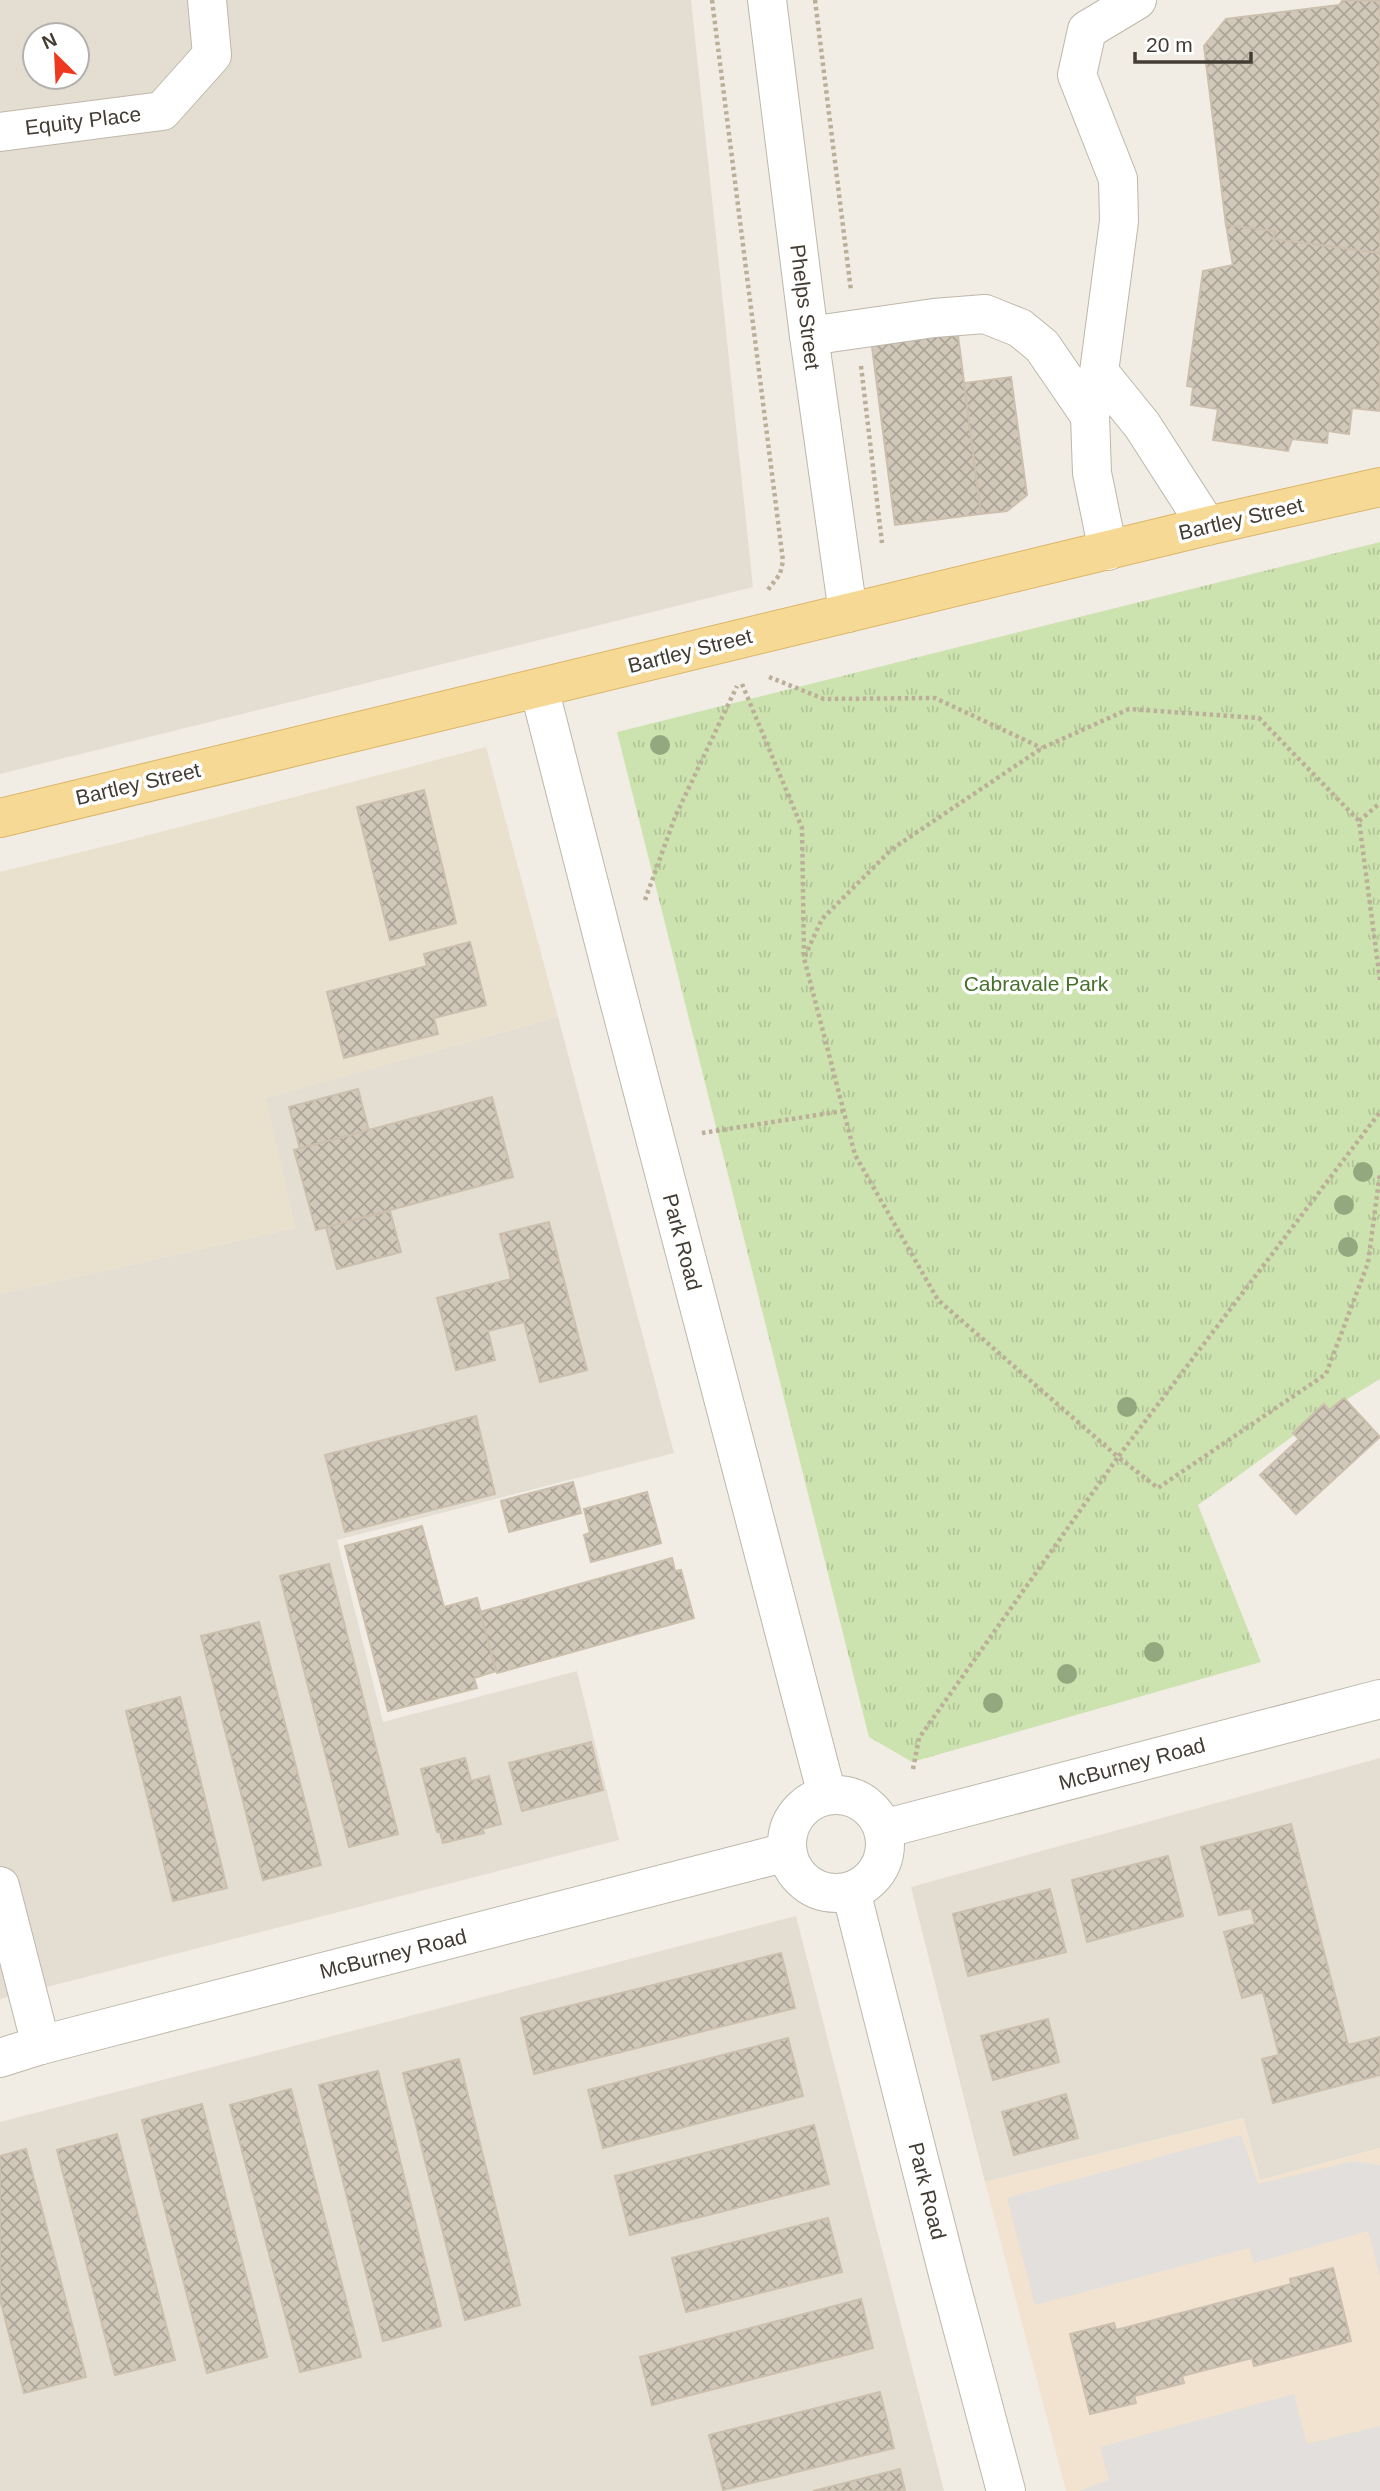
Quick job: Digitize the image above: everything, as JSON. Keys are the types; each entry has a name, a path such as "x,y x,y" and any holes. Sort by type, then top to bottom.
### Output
{"main road":[{"name":"Bartley Street","path":"0,818 1207,526 1380,487"}],"street":[{"name":"Equity Place","path":"0,132 162,111 212,55 207,0"},
{"name":"Phelps Street","path":"767,0 809,336 848,613"},
{"path":"1108,551 1092,472 1090,416 1100,372 1119,221 1118,178 1077,75 1087,30 1137,0"},
{"path":"809,336 934,318 985,314 1020,328 1042,346 1090,416"},
{"path":"1100,372 1142,425 1207,526"},
{"name":"Park Road","path":"539,688 827,1795"},
{"name":"McBurney Road","path":"883,1829 1380,1699"},
{"path":"841,1794 861,1802 877,1816 883,1829 883,1859 876,1873 851,1891 837,1893 810,1886 799,1877 787,1852 791,1822 812,1800 827,1795 841,1794"},
{"name":"McBurney Road","path":"0,2058 41,2045 787,1852"},
{"path":"0,1886 41,2045"},
{"name":"Park Road","path":"851,1891 1006,2491"}],"path":[{"path":"712,0 783,561 780,574 766,594"},
{"path":"815,0 882,542"},
{"path":"769,677 824,699 935,698 1042,748"},
{"path":"645,900 675,817 740,685 802,828 804,958 855,1155 938,1300 1118,1457 1158,1488 1326,1374 1368,1263 1380,1172"},
{"path":"804,958 822,919 892,849 1042,748 1129,709 1259,718 1359,821 1380,979"},
{"path":"1359,821 1380,803"},
{"path":"1374,929 1380,931"},
{"path":"702,1133 843,1111"},
{"path":"913,1769 919,1738 1118,1457 1380,1112"}],"shaded area":[{"path":"0,0 691,0 753,587 0,774"},
{"path":"486,747 558,1017 266,1098 295,1228 0,1294 0,872"},
{"path":"558,1017 674,1453 337,1540 383,1722 577,1671 619,1840 0,1999 0,1294 295,1228 265,1098"},
{"path":"1380,1758 1380,2148 1260,2180 1243,2118 985,2182 911,1887"},
{"path":"796,1916 944,2491 0,2491 0,2122"},
{"path":"1243,2118 1260,2180 1380,2148 1380,2491 1066,2491 985,2182"},
{"path":"1241,2135 1258,2184 1354,2161 1380,2165 1380,2276 1368,2231 1254,2263 1249,2248 1035,2305 1007,2198"},
{"path":"1294,2394 1307,2444 1380,2426 1380,2491 1079,2491 1109,2480 1100,2447"}],"green space":[{"name":"Cabravale Park","path":"1380,542 1380,1379 1329,1410 1198,1505 1261,1662 912,1762 869,1737 617,732"}],"building":[{"path":"1343,0 1380,1 1380,253 1273,239 1275,231 1226,225 1204,46 1226,19 1339,5"},
{"path":"1226,225 1275,231 1273,239 1380,253 1380,411 1352,408 1349,434 1328,431 1327,443 1292,439 1288,451 1213,440 1218,409 1191,405 1193,387 1187,386 1203,271 1233,265"},
{"path":"957,328 981,514 895,525 871,339"},
{"path":"1011,377 1027,495 1007,511 981,514 964,383"},
{"path":"424,790 456,923 390,940 357,807"},
{"path":"470,942 486,1005 434,1018 438,1034 344,1058 327,992 427,966 424,954"},
{"path":"358,1089 369,1131 300,1149 289,1107"},
{"path":"492,1097 513,1177 316,1230 294,1150"},
{"path":"390,1211 401,1252 337,1269 326,1227"},
{"path":"549,1222 587,1370 540,1382 524,1322 488,1331 495,1360 456,1370 437,1298 511,1279 500,1234"},
{"path":"1344,1398 1380,1437 1296,1514 1260,1475 1299,1439 1293,1433 1324,1404 1329,1410"},
{"path":"476,1416 495,1494 345,1532 325,1455"},
{"path":"573,1482 581,1513 509,1532 501,1501"},
{"path":"647,1492 661,1543 591,1562 584,1535 590,1533 584,1509"},
{"path":"422,1526 444,1607 477,1598 496,1671 474,1678 477,1688 388,1711 345,1546"},
{"path":"672,1558 675,1571 681,1570 694,1618 497,1673 480,1612"},
{"path":"329,1564 398,1834 349,1847 280,1576"},
{"path":"259,1622 321,1865 263,1880 201,1636"},
{"path":"180,1697 227,1888 173,1901 126,1711"},
{"path":"591,1742 603,1790 522,1811 509,1763"},
{"path":"465,1758 471,1781 489,1776 501,1824 482,1829 484,1833 443,1843 440,1832 437,1832 421,1769"},
{"path":"1291,1824 1348,2045 1380,2037 1380,2075 1273,2103 1262,2059 1279,2055 1263,1992 1242,1998 1224,1932 1255,1924 1251,1908 1219,1915 1201,1847"},
{"path":"1168,1856 1183,1916 1087,1942 1072,1880"},
{"path":"1050,1889 1066,1952 968,1976 953,1914"},
{"path":"781,1953 795,2008 534,2074 521,2018"},
{"path":"1048,2019 1059,2062 993,2080 981,2036"},
{"path":"788,2038 803,2096 603,2148 588,2090"},
{"path":"459,2059 520,2305 465,2320 403,2073"},
{"path":"378,2071 441,2326 383,2341 319,2085"},
{"path":"291,2089 361,2357 300,2372 230,2105"},
{"path":"1066,2094 1078,2138 1014,2155 1002,2112"},
{"path":"202,2104 267,2357 207,2373 142,2120"},
{"path":"814,2125 829,2184 630,2235 615,2176"},
{"path":"117,2134 175,2360 115,2375 57,2150"},
{"path":"26,2149 86,2377 24,2393 0,2299 0,2156"},
{"path":"828,2218 842,2272 686,2312 672,2258"},
{"path":"1333,2268 1351,2341 1254,2366 1252,2358 1182,2376 1184,2383 1134,2396 1136,2403 1090,2414 1070,2334 1114,2323 1116,2330 1291,2284 1290,2279"},
{"path":"861,2299 873,2348 652,2405 640,2357"},
{"path":"880,2392 894,2448 723,2490 709,2435"},
{"path":"900,2469 905,2491 813,2491"}]}
